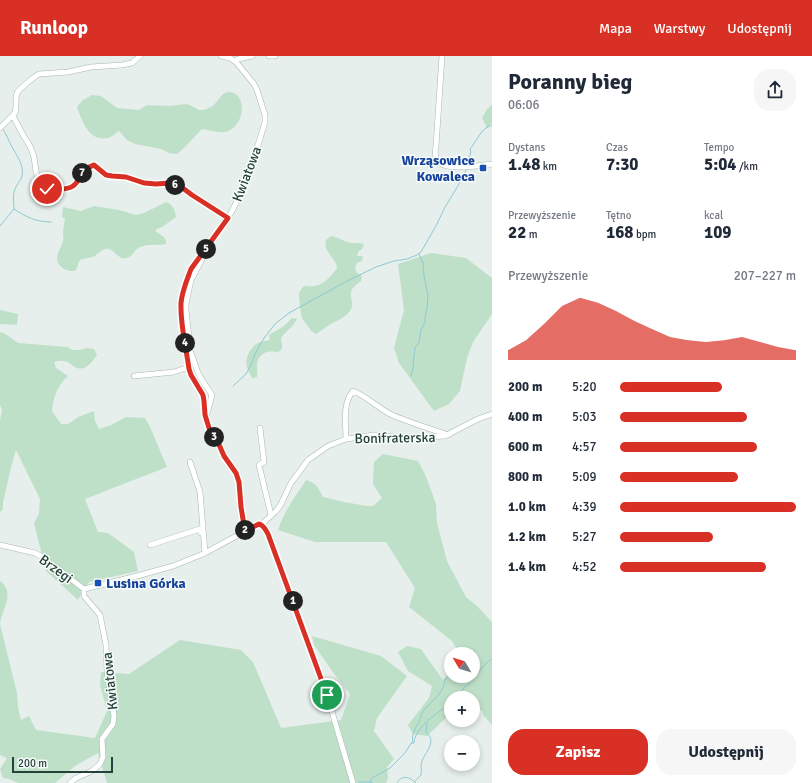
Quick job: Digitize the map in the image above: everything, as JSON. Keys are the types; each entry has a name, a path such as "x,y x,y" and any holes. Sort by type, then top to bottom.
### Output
{"street":[{"path":"0,128 16,112 16,98 19,90 39,74 68,72 91,67 122,65 132,62 140,56"},
{"path":"221,56 228,57 234,61 238,58 252,56"},
{"path":"269,56 275,56"},
{"path":"442,56 435,155 437,160 442,165 452,167 492,164"},
{"name":"Kwiatowa","path":"234,61 257,90 265,115 265,122 236,203 228,218 191,269 187,278 181,302 182,321 191,375 203,395 205,418 210,431 217,440 224,456 236,473 245,531"},
{"path":"12,116 32,152 39,179 43,186 47,189 53,190 73,186 85,170 89,166 94,165 106,175 126,177 144,183 170,183 180,186 228,218"},
{"path":"205,418 208,413 212,394 198,373 190,350 186,304 191,280 213,238"},
{"path":"134,376 174,372 189,367"},
{"path":"346,439 346,407 348,397 353,391 389,413 448,435"},
{"name":"Bonifraterska","path":"261,525 280,506 291,483 308,460 328,446 346,439 374,435 406,438 439,437 448,435 478,418 492,414"},
{"path":"260,428 264,462 259,465 271,516"},
{"path":"190,462 200,492 204,554"},
{"name":"Brzegi","path":"0,545 42,556 84,588 173,566 204,554 245,531 257,525 261,525"},
{"path":"261,525 265,528 268,534 327,695 353,783"},
{"path":"150,545 200,529 204,554"},
{"name":"Kwiatowa","path":"70,783 76,778 92,771 100,764 103,757 102,739 113,724 114,716 107,670 106,645 100,615 84,596 84,588"}],"green space":[{"path":"228,92 235,94 242,104 240,118 236,124 231,129 224,132 202,129 177,154 135,144 127,140 119,131 108,138 96,137 87,129 77,107 83,100 92,95 101,96 117,108 139,110 147,105 170,106 186,104 199,110 204,110 213,106 223,94"},
{"path":"492,105 492,123 487,128 482,118 487,109"},
{"path":"166,202 172,206 176,217 155,231 164,237 166,244 141,246 129,257 124,259 108,249 104,249 95,256 80,260 75,271 64,269 59,264 57,257 63,240 65,219 62,217 63,207 81,211 94,206 119,210 136,215 144,213"},
{"path":"331,236 349,243 364,244 357,256 363,256 362,261 357,263 355,268 357,273 362,276 361,281 352,290 352,307 350,311 316,334 303,321 299,294 300,290 304,286 318,285 324,282 337,268 326,248 326,240"},
{"path":"431,253 466,258 492,278 492,313 473,342 467,358 460,391 449,404 434,411 399,363 394,348 404,310 398,264"},
{"path":"0,310 18,314 17,325 0,324"},
{"path":"292,318 297,319 281,338 282,349 278,352 269,352 261,355 257,362 257,377 252,378 246,362 250,350 260,342 270,340 269,335 284,326"},
{"path":"0,332 19,343 67,347 73,350 87,348 94,349 97,355 89,365 80,369 68,362 54,362 56,368 68,376 56,392 52,411 61,424 68,424 78,417 94,411 95,421 99,429 111,425 126,417 145,418 167,467 85,499 98,532 108,533 134,552 138,571 89,582 78,600 46,571 34,523 39,514 40,499 16,450 3,502 3,509 0,512 0,420 2,410 0,405"},
{"path":"383,454 418,461 425,474 436,504 437,523 447,561 466,597 492,622 492,725 480,709 480,691 444,691 444,720 427,736 413,734 408,725 429,698 432,686 408,671 398,652 407,646 421,649 443,680 444,679 444,683 480,683 480,647 456,647 452,641 409,607 415,588 386,542 315,542 278,530 287,510 306,480 315,484 323,497 344,502 373,506 382,498 373,484 374,462"},
{"path":"0,581 5,586 8,596 0,624"},
{"path":"0,624 17,693 21,720 29,716 36,730 95,738 107,711 100,685 101,672 129,674 180,640 241,650 253,662 281,728 341,720 350,694 314,645 312,636 381,656 407,676 377,718 374,731 394,759 387,767 388,778 386,783 107,783 98,753 75,766 55,783 18,783 3,778 0,769 7,758 0,755"}],"waterway":[{"path":"467,163 471,152 470,149 484,130 492,125"},
{"path":"0,226 14,209 14,192 22,174 20,161 2,128"},
{"path":"233,386 246,374 264,338 275,324 289,313 376,267 394,261 407,259 421,252 466,170"},
{"path":"14,209 31,218 51,222"},
{"path":"411,376 415,348 419,342 421,330 425,322 428,296 423,263 419,254"},
{"path":"461,691 471,682 485,664 492,659"},
{"path":"413,743 414,732 423,712 440,693 444,683"},
{"path":"370,782 372,778 390,768 403,755 411,743 414,743 420,729 444,708"},
{"path":"414,782 421,775 421,763 431,743 430,737 426,732 427,723"},
{"path":"397,783 404,777 411,779 416,783"},
{"path":"359,783 373,783"}],"place":[{"name":"Wrząsowice Kowaleca","path":"483,168"},
{"name":"Lusina Górka","path":"98,583"}],"route":[{"path":"47,189 53,190 73,186 89,166 94,165 106,175 126,177 144,183 170,183 180,186 228,218 191,269 187,278 181,302 184,340 189,369 203,395 206,421 210,431 217,440 224,456 236,473 239,482 245,531 259,524 265,528 268,534 327,695"}]}
